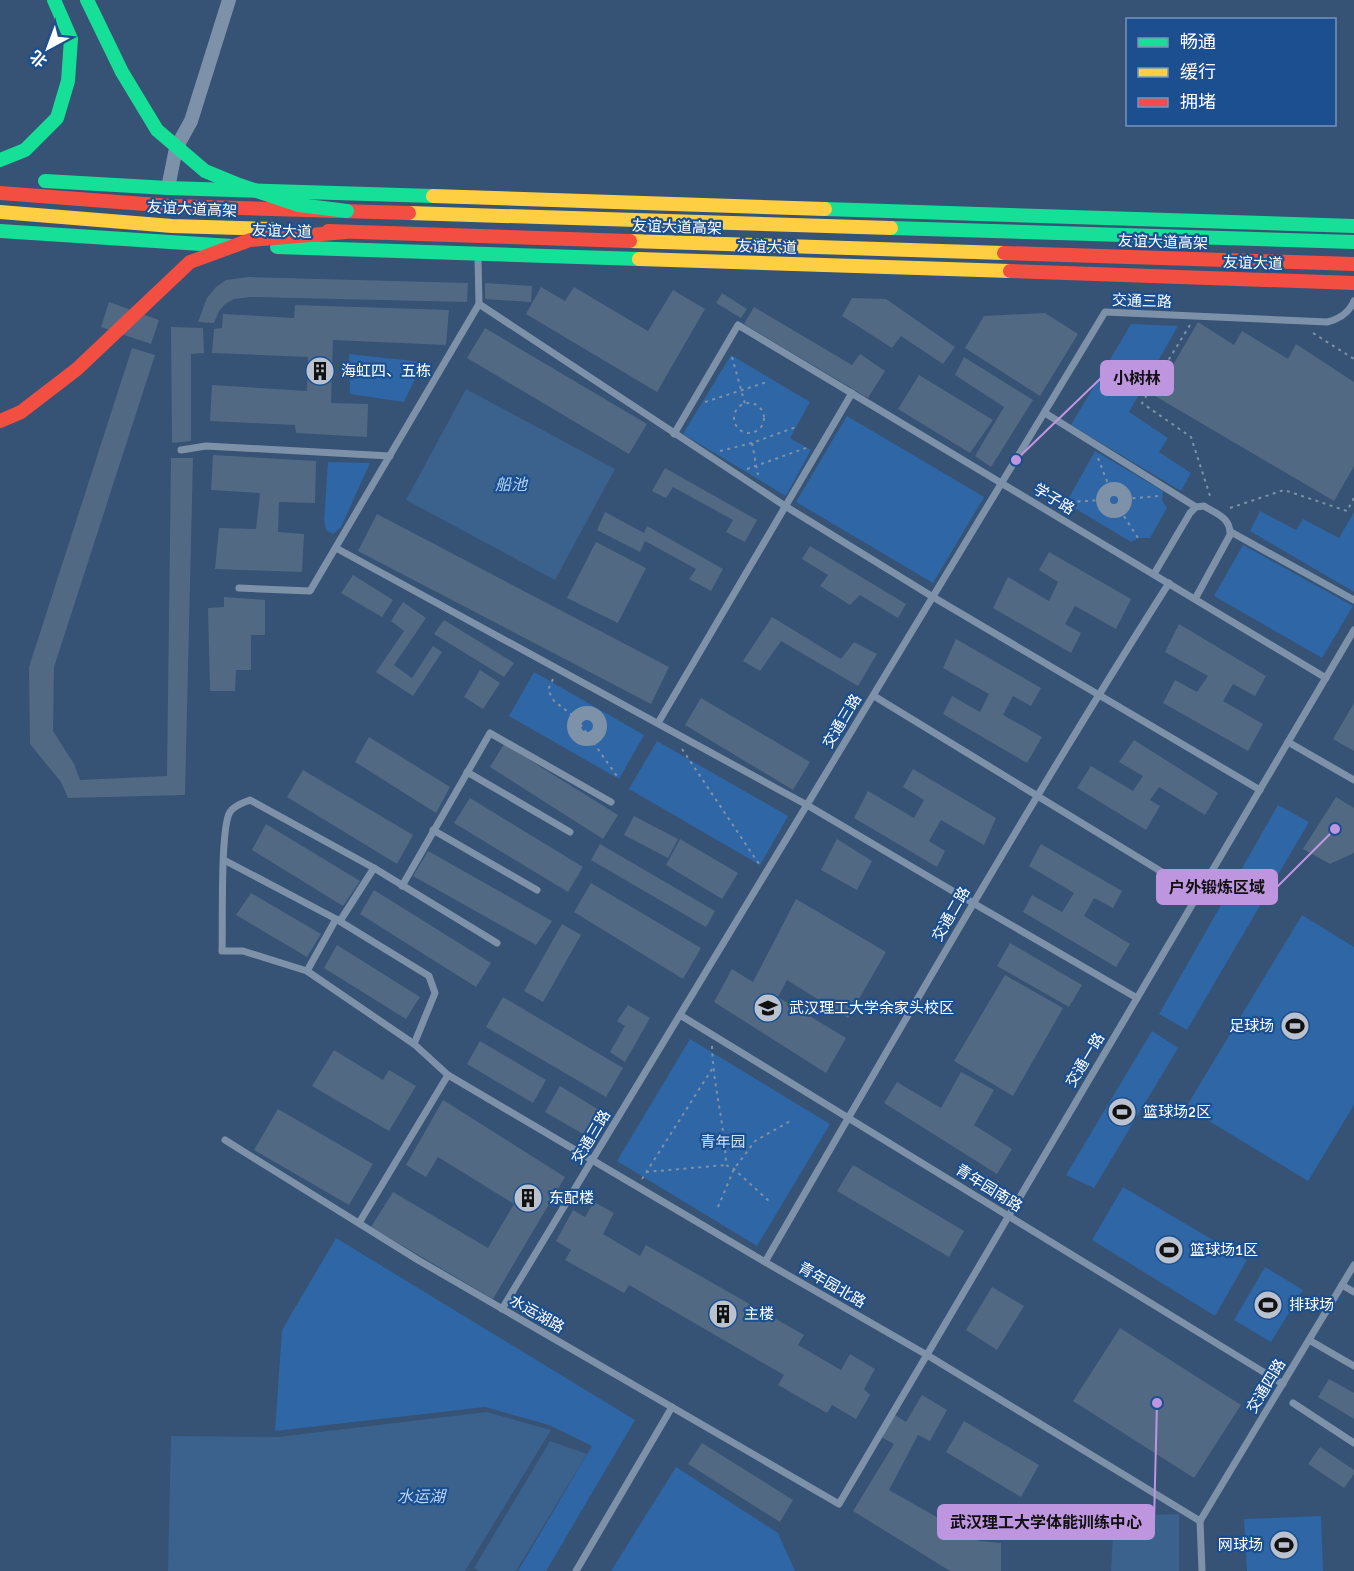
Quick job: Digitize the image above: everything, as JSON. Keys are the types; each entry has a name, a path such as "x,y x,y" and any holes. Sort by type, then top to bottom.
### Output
{"main road":[{"path":"0,160 25,150 57,118 68,81 71,39 54,0"},
{"path":"87,0 122,72 157,130 205,171 299,205 347,211"},
{"path":"34,181 168,188 1354,226"},
{"name":"友谊大道高架","path":"0,193 171,206 1354,242"},
{"name":"友谊大道高架","path":"0,212 172,226 1354,264"},
{"name":"友谊大道","path":"0,231 169,243 1354,283"},
{"path":"0,422 21,412 76,369 190,262 250,240 346,232"}],"street":[{"path":"168,188 176,148 191,121 229,0"},
{"path":"1120,490 1123,504 1110,511 1104,507 1106,495 1120,490"},
{"path":"587,713 595,715 601,724 599,732 590,739 582,738 576,733 574,727 576,718 587,713"}],"lane":[{"path":"239,588 310,591 478,304 478,254"},
{"name":"交通三路","path":"502,1309 1105,312 1327,322 1338,319 1352,306 1354,301"},
{"path":"478,304 785,506 933,597 1260,790"},
{"name":"学子路","path":"728,342 738,325 1326,678"},
{"path":"674,434 728,342"},
{"path":"657,723 852,393"},
{"path":"1045,413 1196,507"},
{"path":"181,450 207,446 390,456"},
{"path":"1154,574 1190,513 1196,507 1204,506 1216,513 1227,520 1231,532 1195,599"},
{"path":"1231,532 1354,600"},
{"path":"336,548 807,805 1137,998"},
{"name":"交通二路","path":"765,1262 973,903 1098,694 1169,583"},
{"name":"交通一路","path":"838,1504 1354,630"},
{"path":"874,696 1198,894"},
{"path":"402,886 490,733 611,802"},
{"path":"1288,742 1354,780"},
{"path":"467,772 570,832"},
{"path":"414,1044 435,993 429,976 338,920 224,860 226,824 230,812 239,804 250,800 374,868 497,944"},
{"path":"434,831 537,890"},
{"name":"青年园北路","path":"224,860 222,951 243,951 307,971 414,1044 448,1076 927,1355 1200,1521"},
{"path":"307,971 338,920 374,868"},
{"name":"青年园南路","path":"680,1015 1283,1384"},
{"path":"359,1223 448,1076"},
{"name":"水运湖路","path":"225,1140 418,1260 838,1504"},
{"name":"交通四路","path":"1200,1521 1354,1265"},
{"path":"1342,1285 1354,1292"},
{"path":"1309,1340 1354,1366"},
{"path":"1293,1403 1354,1443"},
{"path":"576,1571 672,1407"},
{"path":"1200,1521 1202,1571"}],"path":[{"path":"1198,317 1190,325 1142,403 1191,436 1216,513 1284,490 1347,511 1354,498"},
{"path":"1306,331 1314,333 1354,358"},
{"path":"728,342 745,404"},
{"path":"705,402 768,382"},
{"path":"745,404 754,404 763,413 762,426 750,433 741,430 734,418 737,409 745,404"},
{"path":"706,455 752,443 796,427"},
{"path":"752,443 758,478"},
{"path":"736,474 756,465 822,444"},
{"path":"1070,502 1106,495 1095,451"},
{"path":"1138,538 1123,504 1172,492"},
{"path":"559,669 548,690 554,701 576,718 619,779"},
{"path":"682,749 765,874"},
{"path":"712,1034 712,1068 726,1140 726,1165"},
{"path":"638,1186 712,1068"},
{"path":"718,1207 734,1169 755,1141 792,1120"},
{"path":"646,1172 726,1165 734,1169 770,1202"}],"green space":[{"path":"1131,324 1178,326 1129,412 1168,438 1159,452 1191,473 1181,491 1071,425"},
{"path":"349,354 423,362 404,402 350,394"},
{"path":"731,355 810,402 790,438 811,450 786,496 683,434"},
{"path":"847,416 984,497 933,583 796,502"},
{"path":"1095,451 1163,491 1162,500 1167,508 1150,538 1138,538 1131,542 1066,503"},
{"path":"328,462 370,463 341,527 333,534 326,530 324,521"},
{"path":"1260,511 1296,530 1303,519 1339,538 1354,512 1354,592 1250,531"},
{"path":"1243,545 1353,606 1322,658 1214,596"},
{"path":"534,672 644,735 619,779 509,716"},
{"path":"657,741 788,816 760,865 629,789"},
{"path":"1278,805 1309,822 1187,1030 1159,1014"},
{"name":"足球场","path":"1302,915 1354,947 1354,1105 1308,1181 1186,1107"},
{"name":"篮球场2区","path":"1152,1031 1178,1048 1094,1188 1066,1175"},
{"name":"青年园","path":"690,1039 830,1124 757,1246 617,1161"},
{"name":"篮球场1区","path":"1123,1187 1247,1260 1215,1316 1092,1240"},
{"path":"336,1238 635,1420 546,1571 518,1571 592,1446 549,1425 485,1407 275,1431 282,1330"},
{"name":"排球场","path":"1265,1267 1303,1290 1271,1342 1234,1320"},
{"path":"676,1467 778,1533 795,1571 611,1571"},
{"name":"网球场","path":"1321,1516 1323,1571 1247,1571 1244,1519"}],"water":[{"name":"船池","path":"466,389 615,469 555,580 406,500"},
{"name":"水运湖","path":"487,1412 551,1430 465,1571 168,1571 171,1436 278,1437"},
{"path":"550,1441 587,1454 516,1571 479,1571 474,1568"},
{"path":"1179,1514 1179,1571 1111,1571 1114,1516"}],"building":[{"path":"249,277 468,283 467,302 250,297 234,299 225,304 214,323 198,322 207,298 216,287 226,280"},
{"path":"485,283 532,286 531,302 485,299"},
{"path":"541,287 565,301 574,287 648,331 673,290 705,309 657,392 526,314"},
{"path":"722,293 747,309 741,318 716,303"},
{"path":"852,298 886,299 955,347 943,364 901,336 892,348 842,316"},
{"path":"109,302 159,320 151,344 101,327"},
{"name":"海虹四、五栋","path":"295,305 449,310 446,345 333,340 331,403 368,404 367,437 296,433 295,425 210,421 212,385 307,391 308,357 212,353 214,329 222,328 223,314 294,318"},
{"path":"754,307 852,365 860,354 885,371 868,398 744,324"},
{"path":"1045,313 1078,334 1040,396 965,348 984,316"},
{"path":"1198,322 1234,345 1242,331 1288,359 1296,344 1354,382 1354,466 1334,501 1155,396"},
{"path":"171,327 203,328 204,353 191,354 191,441 172,443"},
{"path":"485,328 647,424 629,454 467,358"},
{"path":"132,348 155,355 54,667 53,731 74,764 80,780 167,776 171,458 193,458 185,795 68,798 61,782 30,744 29,667"},
{"path":"964,357 1033,400 991,467 975,456 1004,407 955,375"},
{"path":"919,375 993,420 970,453 898,409"},
{"path":"213,455 316,461 315,503 279,502 278,532 304,534 302,572 215,569 219,528 256,529 260,493 211,490"},
{"path":"665,468 757,520 745,542 726,532 733,520 673,487 666,498 652,491"},
{"path":"605,512 644,533 647,526 723,569 711,591 689,579 696,569 645,541 640,552 597,530"},
{"path":"377,514 669,667 651,704 358,551"},
{"path":"596,542 646,568 618,623 567,598"},
{"path":"810,546 906,604 898,618 860,595 850,605 820,586 828,575 802,559"},
{"path":"1049,552 1131,599 1116,629 1075,606 1065,624 1081,633 1071,653 993,608 1008,577 1049,601 1058,582 1039,570"},
{"path":"353,575 393,600 382,617 341,593"},
{"path":"224,597 265,600 265,635 251,635 251,670 236,670 235,691 210,691 208,608 224,607"},
{"path":"403,602 426,618 394,665 412,678 433,646 442,652 413,696 376,672 404,631 391,621"},
{"path":"772,617 841,659 854,642 877,654 858,686 781,641 760,671 743,661"},
{"path":"444,620 514,663 504,677 434,634"},
{"path":"1179,624 1266,676 1255,696 1233,684 1223,701 1263,724 1248,751 1163,703 1175,680 1197,692 1208,676 1165,652"},
{"path":"956,639 1041,688 1031,706 1013,696 1003,715 1042,737 1027,763 943,714 952,696 980,712 989,694 943,668"},
{"path":"480,670 500,683 483,709 464,697"},
{"path":"701,698 810,762 793,790 685,725"},
{"path":"1354,703 1354,751 1333,739"},
{"path":"369,737 450,787 436,813 355,762"},
{"path":"1134,740 1218,793 1205,815 1159,787 1150,800 1160,806 1146,830 1077,788 1091,766 1133,791 1143,776 1119,762"},
{"path":"504,744 618,815 603,839 490,767"},
{"path":"913,769 996,818 984,845 941,820 929,841 945,851 937,867 854,818 868,791 914,818 924,800 903,787"},
{"path":"303,770 413,835 397,864 287,797"},
{"path":"1336,797 1354,808 1354,853 1330,864 1303,849"},
{"path":"470,798 583,867 568,892 454,823"},
{"path":"634,816 678,839 668,858 624,835"},
{"path":"266,824 360,881 343,906 252,850"},
{"path":"680,839 738,873 722,899 666,865"},
{"path":"837,839 872,861 857,890 821,870"},
{"path":"600,844 715,911 706,927 591,860"},
{"path":"1041,844 1122,891 1113,908 1094,898 1084,916 1130,944 1116,967 1023,912 1032,895 1062,912 1074,893 1029,866"},
{"path":"428,851 552,921 536,945 413,876"},
{"path":"591,883 701,948 683,979 574,912"},
{"path":"374,890 491,963 476,987 360,914"},
{"path":"251,893 321,934 307,957 236,915"},
{"path":"796,899 886,952 848,1018 787,980 778,997 846,1038 826,1073 714,1002 732,969 753,982"},
{"path":"562,924 581,935 543,1002 524,991"},
{"path":"1010,943 1082,985 1069,1007 997,966"},
{"path":"337,945 420,997 406,1019 324,968"},
{"path":"1005,975 1063,1008 1013,1096 954,1061"},
{"path":"503,997 623,1068 606,1097 486,1027"},
{"path":"628,1005 650,1018 625,1062 610,1052 625,1026 617,1021"},
{"path":"480,1041 546,1080 533,1103 467,1064"},
{"path":"334,1050 383,1080 389,1070 416,1086 389,1131 312,1086"},
{"path":"961,1072 994,1090 974,1125 1012,1149 997,1174 884,1103 897,1082 941,1108"},
{"path":"560,1086 602,1112 588,1137 545,1112"},
{"name":"东配楼","path":"443,1100 565,1177 493,1299 371,1227 393,1192 488,1248 514,1204 438,1157 426,1177 406,1165"},
{"path":"278,1109 373,1164 349,1205 254,1150"},
{"path":"853,1165 964,1231 949,1257 837,1191"},
{"name":"主楼","path":"594,1202 614,1213 603,1234 640,1256 646,1245 804,1335 798,1345 841,1370 850,1354 875,1369 864,1389 870,1395 856,1419 832,1405 827,1413 778,1385 784,1375 629,1285 624,1293 565,1260 571,1250 556,1241 573,1210 585,1217"},
{"path":"992,1287 1024,1306 997,1350 966,1330"},
{"path":"1120,1328 1241,1405 1194,1478 1073,1401"},
{"path":"1329,1379 1354,1393 1354,1419 1318,1397"},
{"path":"922,1395 947,1410 930,1441 918,1435 889,1490 979,1541 1001,1543 1001,1571 950,1571 853,1511 894,1444 881,1437 895,1415 906,1422"},
{"path":"964,1421 1039,1465 1021,1497 946,1452"},
{"path":"702,1443 793,1500 780,1522 688,1464"},
{"path":"1320,1447 1354,1470 1354,1474 1344,1488 1308,1464"}],"traffic: fast":[{"path":"0,160 25,150 57,118 68,81 71,39 54,0"},
{"path":"87,0 122,72 157,130 205,171 299,205 347,211"},
{"path":"45,181 168,188 433,196"},
{"path":"825,209 1354,226"},
{"path":"891,228 1354,242"},
{"path":"0,231 232,246"},
{"path":"277,247 639,259"}],"traffic: slow":[{"path":"433,196 825,209"},
{"path":"0,212 172,226 274,229"},
{"path":"409,213 891,228"},
{"path":"630,241 1004,253"},
{"path":"639,259 1010,271"}],"traffic: jam":[{"path":"0,193 171,206 409,213"},
{"path":"328,231 630,241"},
{"path":"0,421 21,412 77,369 190,262 250,240 346,232"},
{"path":"1004,253 1354,264"},
{"path":"1010,271 1354,283"}],"place":[{"name":"海虹四、五栋","path":"320,371"},
{"name":"小树林","path":"1016,460"},
{"name":"户外锻炼区域","path":"1335,829"},
{"name":"武汉理工大学余家头校区","path":"768,1008"},
{"name":"足球场","path":"1295,1026"},
{"name":"篮球场2区","path":"1122,1112"},
{"name":"东配楼","path":"528,1198"},
{"name":"篮球场1区","path":"1169,1250"},
{"name":"排球场","path":"1268,1305"},
{"name":"主楼","path":"723,1314"},
{"name":"武汉理工大学体能训练中心","path":"1157,1403"},
{"name":"网球场","path":"1284,1545"}]}
